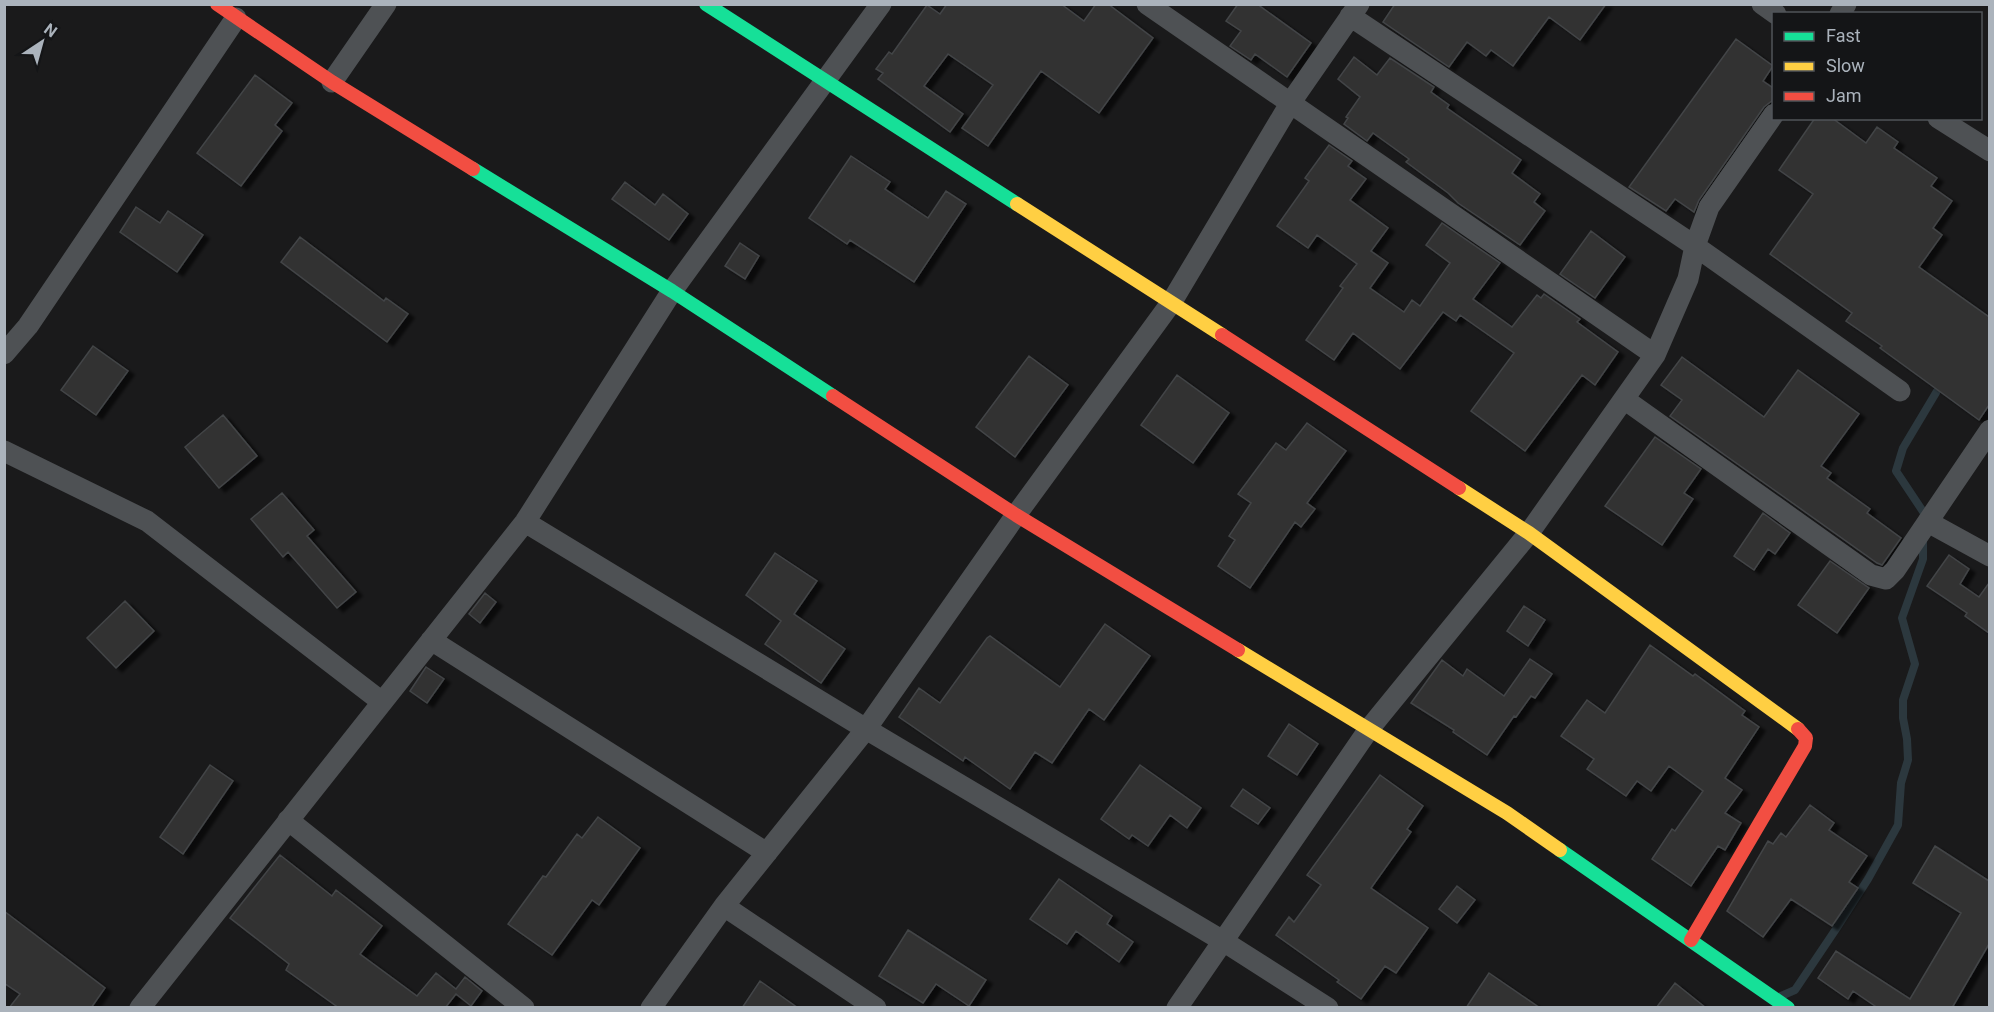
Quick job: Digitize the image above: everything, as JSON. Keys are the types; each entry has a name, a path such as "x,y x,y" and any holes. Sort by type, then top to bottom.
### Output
{"main road":[{"path":"217,4 332,82 672,291 1016,515 1507,813 1788,1008"},
{"path":"706,4 1530,533 1801,731 1806,738 1805,746 1691,940"}],"street":[{"path":"332,82 386,4"},
{"path":"141,1007 525,522 672,291 881,4"},
{"path":"1147,4 1656,354"},
{"path":"651,1008 724,906 866,729 1016,515 1171,303 1291,102 1354,10 1695,246 1899,391"},
{"path":"4,354 28,326 236,18"},
{"path":"1178,1008 1369,729 1530,533 1656,354 1688,279 1695,246 1709,207 1772,115"},
{"path":"1941,120 1989,151"},
{"path":"1624,399 1871,575 1881,579 1886,579 1895,570 1989,430"},
{"path":"4,451 147,521 382,702"},
{"path":"525,522 866,729 1223,941 1328,1008"},
{"path":"1928,522 1989,556"},
{"path":"431,640 767,853"},
{"path":"288,820 524,1008"},
{"path":"724,906 876,1008"}],"building":[{"path":"947,4 1061,4 1084,21 1096,4 1108,4 1153,38 1099,113 1041,71 988,146 962,128 993,85 948,54 924,86 963,114 950,132 878,79 883,73 876,69 889,52 892,54 927,5 940,14"},
{"path":"1238,4 1257,4 1311,43 1287,77 1255,54 1251,60 1230,46 1241,31 1226,21"},
{"path":"1395,4 1606,4 1580,40 1549,17 1513,66 1491,50 1486,56 1467,42 1449,67 1383,22"},
{"path":"1736,39 1772,65 1763,81 1772,87 1772,101 1764,107 1699,200 1694,212 1675,199 1666,211 1629,187"},
{"path":"1354,57 1377,75 1390,58 1434,87 1431,92 1449,105 1447,108 1521,160 1512,173 1540,194 1534,202 1545,211 1520,245 1458,203 1406,162 1409,159 1373,133 1367,141 1344,124 1348,118 1346,117 1360,97 1338,79"},
{"path":"255,75 292,103 275,125 282,131 241,186 197,153"},
{"path":"1814,120 1835,120 1866,143 1877,127 1898,142 1894,148 1937,178 1931,186 1952,201 1933,228 1942,235 1919,267 1989,317 1989,405 1979,420 1846,321 1852,313 1770,254 1813,194 1779,170"},
{"path":"1329,145 1352,161 1348,166 1366,179 1350,200 1388,228 1371,251 1388,263 1370,288 1404,312 1412,300 1420,306 1450,263 1426,245 1442,223 1500,263 1473,299 1512,327 1537,295 1541,298 1544,294 1580,319 1577,322 1618,352 1595,385 1582,375 1525,451 1471,411 1514,353 1460,315 1456,321 1443,312 1400,369 1353,333 1334,360 1306,340 1343,288 1340,286 1357,264 1317,235 1308,248 1277,226 1309,181 1305,178"},
{"path":"851,156 890,182 885,189 928,218 946,191 966,204 914,282 850,240 847,244 809,218"},
{"path":"625,182 655,205 663,194 688,214 669,240 612,199"},
{"path":"136,207 160,223 168,211 203,235 177,272 120,232"},
{"path":"1591,231 1625,257 1595,298 1560,274"},
{"path":"300,237 384,301 386,298 408,314 387,342 281,262"},
{"path":"740,243 759,256 745,279 725,266"},
{"path":"93,346 128,371 96,415 61,390"},
{"path":"1029,356 1068,385 1015,457 976,427"},
{"path":"1682,357 1764,417 1798,370 1859,414 1821,466 1831,473 1827,478 1870,509 1867,513 1901,538 1882,565 1670,416 1682,400 1661,385"},
{"path":"1177,375 1229,413 1193,463 1141,425"},
{"path":"223,415 257,456 219,488 185,447"},
{"path":"1307,423 1346,451 1307,503 1315,509 1301,527 1295,522 1250,588 1218,566 1235,540 1229,536 1251,503 1238,494 1276,443 1286,450"},
{"path":"1655,437 1701,469 1684,493 1693,499 1662,545 1605,506"},
{"path":"282,493 314,530 307,536 356,592 337,608 288,552 283,557 251,519"},
{"path":"1763,513 1790,533 1775,554 1768,549 1754,570 1734,556"},
{"path":"775,553 817,581 794,614 845,649 821,683 765,644 781,621 746,595"},
{"path":"1949,555 1969,569 1960,584 1979,597 1989,583 1989,633 1965,616 1967,613 1927,586"},
{"path":"1830,561 1869,588 1837,633 1798,605"},
{"path":"485,593 496,602 480,623 469,614"},
{"path":"125,601 154,631 116,668 87,638"},
{"path":"1524,606 1545,620 1528,646 1507,631"},
{"path":"1105,624 1150,656 1104,720 1089,709 1052,763 1035,752 1010,789 965,757 963,761 899,717 919,688 940,703 990,636 1060,687"},
{"path":"1650,645 1693,676 1695,674 1745,711 1742,715 1759,727 1725,778 1742,790 1725,813 1741,823 1725,850 1718,846 1691,886 1652,859 1672,829 1675,831 1703,791 1669,766 1651,791 1637,781 1626,796 1587,769 1594,759 1561,736 1587,700 1605,713"},
{"path":"1530,659 1552,674 1535,698 1531,696 1516,717 1514,716 1487,755 1453,732 1454,730 1411,703 1442,660 1463,676 1467,669 1504,696"},
{"path":"426,667 444,679 427,703 410,691"},
{"path":"1289,724 1318,744 1297,775 1268,756"},
{"path":"210,765 233,781 183,854 160,837"},
{"path":"1140,765 1201,808 1187,828 1170,815 1148,846 1132,835 1129,839 1101,819"},
{"path":"1380,775 1423,806 1407,829 1411,832 1371,888 1428,928 1396,973 1385,966 1361,999 1337,982 1339,980 1276,935 1289,917 1294,922 1321,885 1307,875"},
{"path":"1243,789 1270,808 1258,824 1231,806"},
{"path":"1810,805 1834,823 1829,830 1867,856 1849,882 1858,888 1832,926 1791,899 1763,937 1727,911 1768,841 1773,844 1781,833 1786,837"},
{"path":"598,817 640,848 599,905 592,900 552,955 508,924 577,834 582,838"},
{"path":"1935,846 1989,881 1989,944 1952,1008 1878,1008 1853,991 1848,999 1818,978 1836,951 1910,999 1961,913 1913,883"},
{"path":"280,855 332,896 336,890 382,926 360,954 417,996 436,973 456,989 465,977 482,991 471,1006 456,994 445,1008 339,1008 286,970 289,964 230,918"},
{"path":"1059,879 1112,916 1107,924 1133,942 1119,962 1076,931 1067,944 1030,919"},
{"path":"1457,886 1475,900 1457,923 1439,909"},
{"path":"4,911 105,988 91,1008 9,1008 20,994 4,983"},
{"path":"908,930 986,980 969,1006 936,984 923,1003 879,976"},
{"path":"1489,973 1540,1008 1466,1008"},
{"path":"760,981 798,1008 742,1008"},
{"path":"1675,983 1706,1008 1656,1008"}],"waterway":[{"path":"1923,521 1924,513 1896,471 1903,448 1943,381"},
{"path":"1781,996 1795,990 1868,879 1898,825 1901,783 1908,760 1903,700 1915,664 1902,618 1923,559 1923,537"}],"traffic: fast":[{"path":"706,4 1017,204"},
{"path":"473,169 672,291 833,396"},
{"path":"1560,850 1788,1008"}],"traffic: slow":[{"path":"1017,204 1222,335"},
{"path":"1459,488 1529,533 1798,729"},
{"path":"1238,650 1507,813 1560,850"}],"traffic: jam":[{"path":"217,4 332,82 473,169"},
{"path":"1222,335 1459,488"},
{"path":"833,396 1016,515 1238,650"},
{"path":"1691,940 1805,746 1806,738 1798,729"}]}
